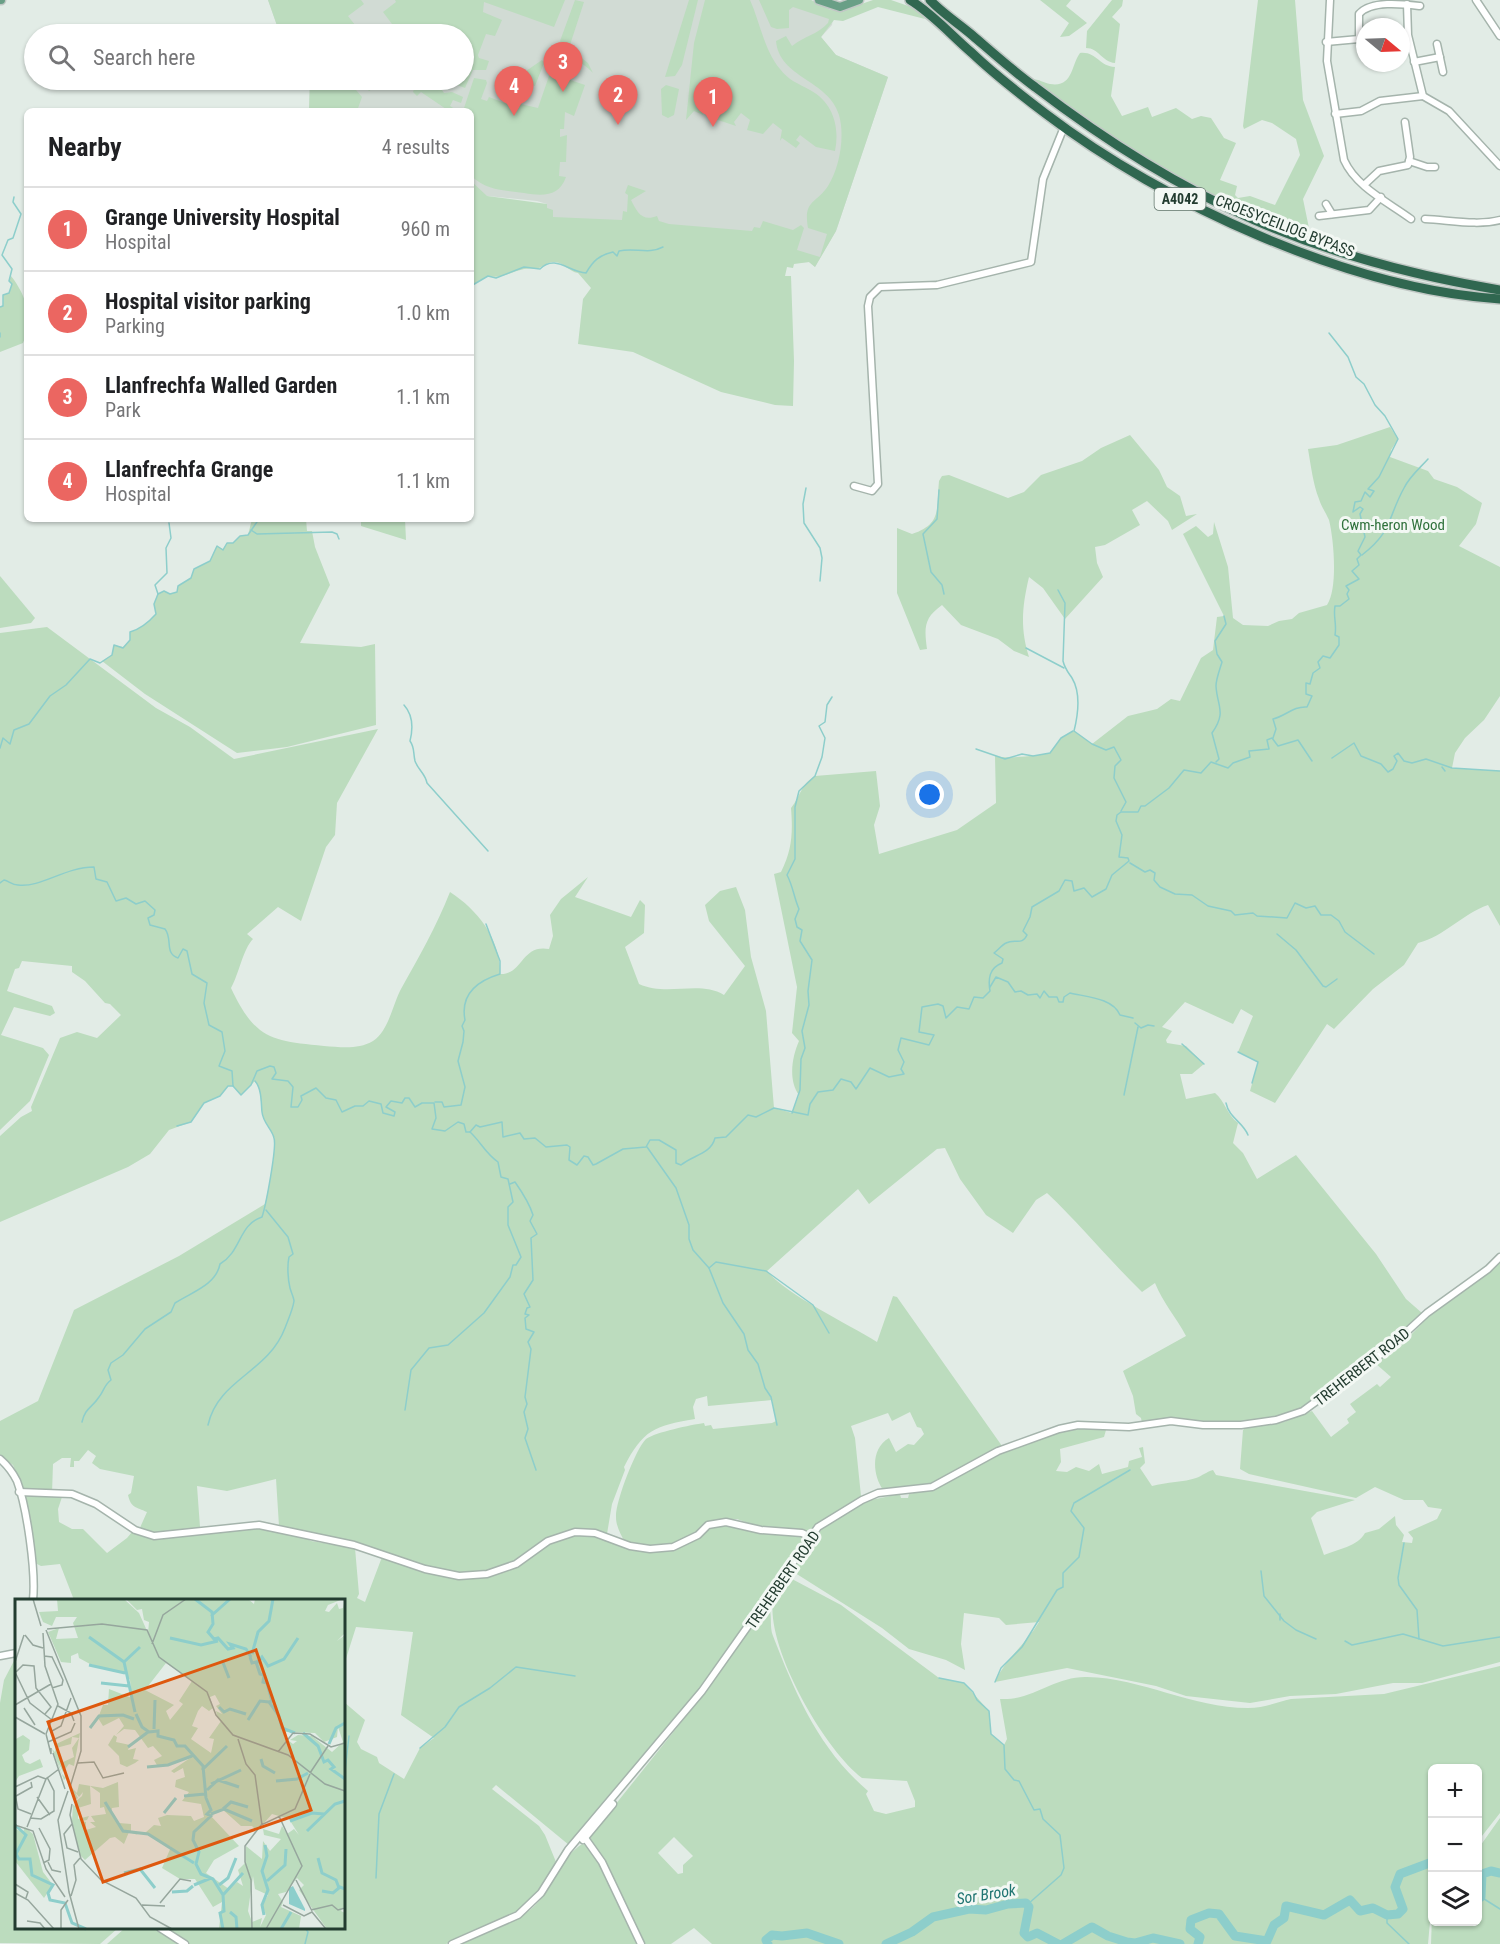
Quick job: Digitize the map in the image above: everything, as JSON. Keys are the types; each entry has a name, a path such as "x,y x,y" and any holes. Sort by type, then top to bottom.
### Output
{"highway":[{"name":"CROESYCEILIOG BYPASS","path":"910,0 985,65 1064,127 1157,186 1236,225 1362,271 1449,292 1500,299"},
{"name":"CROESYCEILIOG BYPASS","path":"930,0 1012,70 1105,139 1158,173 1216,203 1255,222 1345,256 1392,269 1500,290"}],"main road":[{"path":"819,0 840,7 856,1"}],"street":[{"path":"1330,0 1326,42 1335,114 1344,160 1349,172 1411,219"},
{"path":"1476,0 1500,36"},
{"path":"1326,42 1359,39 1359,14 1363,9 1407,4 1420,6"},
{"path":"1407,4 1406,22 1423,96"},
{"path":"1437,44 1443,72"},
{"path":"1414,62 1440,57"},
{"path":"1335,114 1361,111 1380,101 1423,96 1449,111 1500,166"},
{"path":"1364,185 1378,171 1408,165 1405,122"},
{"path":"854,486 872,491 878,484 868,306 870,297 880,287 946,283 1031,262 1043,179 1064,127"},
{"path":"1409,160 1427,167 1435,167"},
{"path":"1319,216 1369,210 1381,197"},
{"path":"1326,204 1332,214"},
{"path":"1425,219 1445,218 1478,224 1500,220"},
{"name":"TREHERBERT ROAD","path":"452,1944 518,1915 541,1893 568,1850 702,1691 818,1527 878,1493 933,1487 998,1451 1059,1428 1078,1425 1129,1427 1171,1421 1203,1425 1240,1425 1276,1420 1302,1412 1388,1349 1427,1313 1488,1269 1500,1257"},
{"path":"0,1459 13,1474 19,1492 34,1569 33,1599"},
{"path":"19,1492 72,1494 107,1510 135,1530 154,1536 259,1525 354,1545 424,1569 459,1576 487,1574 516,1564 548,1541 575,1532 595,1533 630,1546 650,1549 673,1547 698,1535 708,1525 726,1522 761,1530 802,1533 810,1537"},
{"path":"0,1656 15,1653"},
{"path":"568,1850 585,1838 607,1812 618,1793"},
{"path":"585,1838 602,1862 641,1944"},
{"path":"162,1929 185,1944"}],"shaded area":[{"path":"268,0 811,0 834,10 832,25 821,37 836,55 888,77 836,231 815,267 809,262 794,263 547,221 547,204 537,201 488,196 474,219 474,108 309,108 310,90 474,90 474,24 276,24"}],"green space":[{"path":"268,0 361,0 364,4 348,16 354,24 276,24"},
{"path":"395,0 565,0 554,27 484,2 483,12 502,20 495,36 486,34 478,55 479,58 489,61 486,70 474,70 474,24 392,24 383,12 396,2"},
{"path":"575,0 584,2 569,48 588,63 593,73 570,54 560,41"},
{"path":"689,0 698,0 682,65 675,76 665,77"},
{"path":"705,0 750,0 766,45 780,69 790,79 818,95 829,108 835,124 835,151 816,147 800,135 796,140 800,143 796,148 782,138 780,141 782,130 773,123 763,134 747,130 750,120 741,113 734,122 736,126 715,119 718,108 709,101 702,111 703,115 694,111 686,120 694,43"},
{"path":"759,0 811,0 830,10 841,11 873,0 891,0 917,9 925,19 878,7 843,21 834,20 821,37 836,55 888,77 836,231 815,267 809,262 794,264 793,268 787,267 785,276 791,276 793,406 775,405 721,392 633,352 578,344 583,299 591,288 578,273 558,262 501,276 488,276 474,284 474,184 487,196 547,204 547,208 553,210 553,217 622,220 623,211 627,212 628,195 625,193 628,185 646,191 631,200 644,217 657,216 659,221 669,224 752,231 754,227 760,228 763,221 793,230 801,225 804,228 797,250 820,257 827,234 808,228 807,212 828,186 836,170 841,142 841,123 834,103 786,63 779,53 776,41 786,36 792,46 819,30 828,23 829,19 793,7 789,10 789,28 771,27"},
{"path":"1040,0 1071,0 1066,6 1087,23 1069,36 1060,37 1069,23"},
{"path":"1112,0 1123,0 1122,6 1112,17 1120,24 1115,63 1094,50 1086,48 1087,31"},
{"path":"1258,0 1295,0 1303,100 1324,156 1303,199 1310,233 1307,236 1221,200 1123,145 1087,118 1062,104 1032,79 1050,84 1063,83 1080,53 1090,54 1105,65 1115,67 1111,96 1122,116 1148,107 1152,117 1176,108 1192,119 1201,116 1211,118 1224,138 1236,143 1220,180 1237,186 1235,195 1238,198 1250,196 1275,205 1300,155 1296,139 1272,123 1262,120 1244,129 1243,126"},
{"path":"542,60 544,63 535,86 526,82 521,97 508,91 510,82"},
{"path":"550,73 585,85 574,116 565,112 564,129 560,129 560,137 567,135 566,162 560,162 559,176 566,177 563,184 555,192 538,195 496,189 474,178 474,108 464,108 470,90 474,90 474,78 486,80 487,83 481,99 487,101 489,97 510,105 512,102 538,108"},
{"path":"666,85 679,89 674,115 668,118 662,115 661,89"},
{"path":"310,90 356,90 362,97 358,108 309,108"},
{"path":"414,90 442,90 444,93 452,92 463,97 461,103 453,100 450,106 453,108 445,108 421,92 417,96"},
{"path":"11,276 24,299 24,340 23,343 0,352 0,307 3,305 3,295 9,293 12,284 9,281"},
{"name":"Cwm-heron Wood","path":"1390,427 1398,439 1391,450 1390,457 1428,471 1434,479 1457,487 1482,503 1476,524 1459,546 1500,567 1500,696 1484,720 1465,738 1455,753 1452,768 1500,771 1500,926 1488,905 1428,940 1418,943 1404,965 1373,989 1334,1029 1327,1024 1275,1103 1250,1091 1258,1062 1238,1052 1253,1016 1241,1009 1233,1024 1185,1002 1162,1027 1172,1031 1166,1040 1167,1043 1186,1046 1204,1064 1192,1074 1180,1074 1186,1099 1215,1093 1218,1096 1238,1123 1233,1143 1243,1153 1257,1179 1296,1155 1376,1254 1406,1299 1422,1313 1347,1379 1300,1410 1269,1419 1225,1423 1165,1419 1142,1423 1141,1418 1136,1414 1133,1396 1123,1371 1186,1336 1155,1283 1142,1292 1047,1193 1036,1200 1013,1233 986,1215 960,1179 945,1148 937,1149 869,1204 858,1189 767,1271 789,1290 877,1342 893,1296 897,1297 1002,1446 937,1483 883,1490 875,1469 879,1448 889,1438 896,1452 908,1444 914,1445 924,1434 921,1428 917,1427 910,1412 892,1421 888,1413 851,1426 855,1438 861,1496 808,1532 762,1528 737,1519 708,1522 700,1530 669,1546 650,1547 625,1543 617,1524 617,1510 632,1464 646,1439 665,1431 704,1423 705,1426 711,1425 713,1429 776,1421 772,1400 708,1406 707,1396 696,1399 693,1407 695,1419 669,1424 651,1432 637,1445 624,1467 625,1470 612,1504 607,1534 587,1531 569,1533 553,1538 493,1570 475,1573 444,1571 370,1546 279,1526 276,1479 227,1491 197,1486 200,1527 158,1534 139,1530 147,1512 134,1506 129,1499 128,1495 131,1493 134,1476 100,1469 92,1463 96,1456 88,1450 79,1461 74,1461 74,1467 70,1467 71,1458 62,1458 53,1464 52,1493 30,1491 22,1487 13,1465 0,1456 0,1421 38,1401 74,1310 179,1256 265,1204 275,1142 263,1116 260,1092 255,1081 241,1095 233,1086 228,1086 220,1096 204,1103 191,1122 169,1130 150,1154 128,1167 0,1222 0,1136 21,1117 32,1111 31,1107 60,1038 77,1032 97,1038 121,1015 110,1004 105,1003 85,981 72,972 72,966 22,961 19,968 15,969 7,991 52,1006 55,1013 50,1016 14,1007 1,1035 43,1048 49,1055 30,1101 0,1130 0,633 47,627 156,708 190,727 234,759 378,729 337,803 335,835 326,847 301,921 278,907 247,934 253,939 246,949 231,988 248,1018 267,1034 290,1042 324,1046 349,1047 367,1044 383,1031 401,989 433,930 450,892 470,908 486,927 497,949 500,974 513,970 533,951 549,949 553,936 550,915 561,899 588,877 575,897 631,917 640,900 645,905 644,933 625,947 639,984 661,989 704,989 724,995 745,966 709,921 705,905 720,891 736,887 745,910 751,957 766,1011 774,1108 792,1113 799,1095 792,1076 794,1054 799,1041 792,1033 797,987 774,874 781,872 790,849 791,808 806,783 815,776 876,771 880,806 874,825 879,854 957,830 996,803 995,756 1022,757 1050,753 1061,738 1074,731 1092,744 1128,716 1157,709 1171,699 1180,701 1201,658 1213,650 1217,617 1224,616 1183,534 1196,526 1208,537 1213,534 1214,522 1228,567 1233,618 1243,625 1268,626 1292,619 1299,613 1327,605 1333,588 1334,576 1332,539 1329,520 1315,487 1308,449 1337,445"},
{"path":"1130,435 1159,470 1167,487 1180,496 1186,516 1197,514 1172,530 1168,521 1147,501 1132,510 1140,525 1105,545 1095,547 1097,563 1103,577 1065,619 1043,588 1029,577 1023,617 1024,636 1029,657 1014,651 998,639 961,625 942,605 932,614 927,624 927,649 920,650 897,593 897,528 912,534 929,525 936,514 939,481 942,476 949,475 1008,498 1024,492 1041,475 1082,461 1101,448"},
{"path":"251,522 306,522 307,531 312,531 315,547 330,585 300,643 361,647 375,644 376,725 287,747 237,753 145,694 102,661 112,655 114,645 123,647 130,640 130,632 144,625 156,614 154,604 158,594 164,591 170,594 177,592 178,586 191,578 194,569 210,561 217,546 223,549 227,543 233,543 240,536 248,535"},
{"path":"361,522 405,522 406,540 361,526"},
{"path":"0,576 35,618 31,623 0,628"},
{"path":"1500,1262 1500,1662 1422,1683 1393,1683 1336,1694 1290,1696 1250,1703 1186,1696 1156,1686 1067,1668 995,1682 1004,1666 1039,1622 1006,1625 999,1618 964,1613 961,1644 965,1670 946,1660 909,1649 882,1628 792,1571 819,1531 866,1501 900,1494 901,1498 908,1498 909,1494 938,1485 995,1455 1026,1442 1058,1432 1090,1429 1106,1430 1104,1437 1060,1449 1061,1462 1056,1471 1067,1472 1076,1467 1089,1471 1099,1464 1102,1474 1128,1467 1129,1461 1142,1457 1139,1448 1143,1447 1145,1463 1140,1468 1152,1486 1192,1479 1213,1470 1216,1475 1355,1500 1317,1512 1311,1518 1324,1555 1352,1545 1365,1533 1379,1529 1395,1516 1396,1525 1404,1535 1402,1542 1412,1543 1413,1538 1408,1532 1437,1519 1442,1509 1428,1507 1423,1500 1404,1500 1375,1487 1356,1498 1249,1474 1240,1469 1243,1430 1247,1427 1284,1422 1312,1411 1331,1437 1349,1423 1347,1419 1356,1412 1350,1404 1377,1384 1380,1387 1391,1377 1375,1363 1404,1342 1436,1309 1485,1276"},
{"path":"29,1495 62,1497 58,1509 59,1522 72,1529 83,1529 107,1553 132,1532 160,1538 259,1527 304,1537 311,1541 355,1548 359,1594 357,1598 365,1602 382,1557 423,1572 449,1578 473,1578 519,1566 543,1547 569,1536 584,1533 656,1551 717,1526 733,1524 801,1536 803,1541 703,1685 569,1845 496,1785 492,1789 539,1826 556,1862 540,1890 529,1903 517,1911 446,1944 188,1944 165,1929 345,1929 345,1703 365,1720 357,1742 361,1749 377,1757 379,1763 404,1779 420,1748 434,1738 401,1715 413,1632 356,1627 345,1662 345,1599 74,1599 60,1564 41,1566 35,1563 24,1497"},
{"path":"792,1579 841,1605 939,1678 964,1683 989,1711 991,1734 1004,1745 1007,1739 1000,1699 1023,1696 1075,1678 1087,1677 1127,1682 1207,1703 1248,1708 1291,1699 1384,1694 1500,1666 1500,1813 1482,1836 1482,1764 1428,1764 1428,1944 712,1944 694,1928 671,1944 643,1944 609,1869 591,1840 591,1835 703,1695 768,1605 773,1636 800,1700 822,1739 851,1775 868,1791 866,1794 874,1811 886,1814 915,1807 907,1781 862,1778 831,1745 815,1722 788,1670 779,1644 773,1620 773,1600 785,1580","holes":["674,1837 693,1856 683,1865 683,1873 678,1874 658,1853"]},
{"path":"15,1659 15,1929 117,1929 100,1944 0,1943 0,1703 4,1680"},
{"path":"1500,1818 1500,1944 1431,1944 1432,1926 1482,1926 1482,1843"},
{"path":"582,1844 589,1848 605,1872 638,1944 458,1944 513,1921 532,1908 545,1893 563,1863"},
{"path":"124,1929 157,1929 180,1944 107,1944"}],"waterway":[{"path":"0,307 3,306 3,295 9,293 12,284 9,281 12,269 2,255 8,240 13,238 21,214 13,202 14,197"},
{"path":"474,284 488,276 496,278 524,267 540,269 551,263 586,273 597,259 608,253 613,252 617,256 619,251 652,250 663,247"},
{"path":"1273,738 1276,729 1273,719 1298,708 1307,707 1312,696 1306,694 1306,683 1310,684 1313,673 1320,668 1318,662 1323,656 1330,658 1339,645 1339,637 1335,635 1335,606 1340,606 1349,599 1347,594 1349,590 1346,586 1359,579 1352,571 1359,565 1357,559 1361,555 1358,551 1365,537 1360,514 1363,509 1360,507 1353,512 1355,502 1361,501 1365,492 1370,497 1374,491 1368,489 1379,477 1398,439 1364,384 1356,377 1348,357 1329,333"},
{"path":"1362,555 1379,539 1406,484 1428,459"},
{"path":"806,488 803,504 804,523 820,548 822,558 820,581"},
{"path":"939,490 937,519 923,534 931,572 942,585 944,594"},
{"path":"0,748 3,738 10,744 14,730 29,724 50,696 66,685 90,659 100,663 112,655 114,645 123,648 130,640 130,632 144,625 156,614 154,604 158,594 164,591 170,594 177,592 178,586 191,578 194,569 210,561 217,546 223,550 227,543 233,543 240,536 248,535 257,522"},
{"path":"158,594 155,585 167,573 166,548 171,538 169,523"},
{"path":"251,530 257,534 332,532 337,534 339,539"},
{"path":"1058,590 1065,603 1063,661 1075,684 1078,697 1074,731 1092,744 1106,750 1114,747 1121,760 1115,766 1114,778 1126,802 1121,811"},
{"path":"1216,762 1219,759 1212,733 1217,726 1220,714 1216,686 1222,662 1217,654 1215,641 1226,624 1224,616"},
{"path":"1026,648 1064,668"},
{"path":"792,1113 800,1090 801,1059 805,1048 802,1031 809,1005 808,991 812,960 800,941 802,930 797,927 795,919 799,909 787,875 795,859 795,807 799,791 815,776 822,757 825,738 819,726 825,722 827,705 832,697"},
{"path":"404,705 411,718 410,741 415,761 427,783 488,851"},
{"path":"976,749 1005,759 1022,754 1033,756 1050,753 1061,738 1073,731"},
{"path":"0,883 4,880 16,885 27,885 73,870 94,867 96,879 107,882 116,901 126,898 136,904 145,901 155,910 154,915 148,918 150,925 165,929 171,953 178,958 183,949 187,951 192,974 207,983 204,1003 209,1025 222,1032 225,1051 219,1066 232,1071 233,1086 241,1095 251,1085 257,1071 270,1066 274,1067 276,1073 272,1079 288,1081 293,1087 291,1107 298,1107 302,1100 301,1096 316,1088 326,1098 336,1100 342,1112 355,1106 363,1106 369,1101 381,1104 383,1113 394,1116 395,1112 386,1107 391,1101 402,1103 405,1098 409,1098 415,1107 422,1103 434,1103 436,1118 432,1129 445,1131 458,1122 464,1124 466,1132 470,1132 476,1125 480,1127 502,1122 503,1137 520,1133 524,1139 535,1138 546,1147 567,1145 570,1147 569,1160 577,1165 584,1156 588,1157 593,1165 623,1149 646,1147 650,1140 659,1140 676,1150 676,1163 681,1165 710,1148 715,1138 726,1137 748,1115 756,1117 774,1108 808,1115 810,1104 818,1092 833,1090 841,1079 851,1082 856,1089 870,1068 889,1077 904,1074 901,1069 904,1062 898,1050 901,1038 929,1045 934,1035 919,1032 922,1007 938,1004 943,1006 946,1018 957,1007 969,1009 974,997 983,998 990,991 989,978 992,971 1002,963 1003,959 994,953 1006,943 1021,941 1025,938 1027,935 1023,931 1032,907 1059,891 1065,880 1072,881 1074,891 1084,888 1092,897 1106,889 1112,875 1129,861 1128,858 1119,857 1122,835 1116,821 1117,815 1121,812 1138,812 1141,806 1145,806 1169,788 1184,770 1201,773 1211,762 1228,768 1233,763 1250,757 1249,751 1269,749 1267,740 1272,738 1278,746 1298,740 1312,761"},
{"path":"1332,758 1354,743 1361,756 1381,764 1388,772 1393,769 1397,761 1394,756 1398,753 1404,761 1412,763 1426,759 1452,768 1500,771"},
{"path":"1442,767 1445,771"},
{"path":"1130,863 1145,872 1150,870 1155,873 1154,880 1160,887 1175,894 1192,895 1208,906 1231,911 1235,915 1253,913 1257,916 1287,918 1295,903 1306,908 1315,906 1321,915 1331,915 1339,921 1345,932 1374,954"},
{"path":"435,1102 442,1102 444,1107 461,1105 465,1087 458,1061 463,1042 462,1026 465,1020 465,1003 472,990 484,980 500,974 500,961 486,924"},
{"path":"1277,934 1296,950 1323,986 1326,987 1337,979"},
{"path":"990,987 996,977 1008,982 1015,992 1021,991 1028,995 1037,994 1040,998 1044,991 1049,997 1057,997 1059,1002 1063,1002 1064,997 1070,993 1091,997 1112,1005 1120,1015 1133,1018"},
{"path":"1135,1023 1141,1028 1148,1025 1154,1026"},
{"path":"1124,1095 1138,1027"},
{"path":"1182,1044 1204,1064"},
{"path":"1238,1052 1258,1062 1252,1083"},
{"path":"82,1422 87,1411 111,1380 108,1370 111,1363 123,1355 145,1329 171,1312 175,1303 208,1283 218,1271 220,1264 232,1252 248,1226 262,1217 275,1143 263,1116 260,1092 255,1081"},
{"path":"177,1126 191,1122 204,1103 220,1096 228,1086 233,1086"},
{"path":"1226,1103 1230,1112 1248,1135"},
{"path":"405,1410 411,1370 429,1348 448,1345 484,1313 510,1277 513,1265 516,1265 521,1257 508,1225 508,1207 513,1202 508,1179 501,1177 498,1162 470,1132"},
{"path":"647,1147 676,1188 689,1225 689,1239 693,1250 709,1268 723,1303 744,1334 748,1350 758,1364 765,1388 771,1397 777,1425"},
{"path":"510,1184 515,1182 527,1201 533,1215 530,1221 537,1234 531,1238 533,1280 524,1294 530,1307 527,1308 525,1314 529,1315 525,1318 526,1329 534,1332 528,1342 531,1349 525,1397 527,1404 524,1412 528,1429 525,1438 536,1470"},
{"path":"208,1425 213,1409 222,1397 267,1356 277,1343 293,1307 294,1300 289,1285 288,1269 289,1257 293,1254 288,1237 266,1210"},
{"path":"709,1268 716,1262 766,1271 813,1305 829,1333"},
{"path":"995,1682 1001,1668 1022,1647 1057,1590 1063,1587 1063,1573 1079,1557 1084,1528 1071,1511 1074,1503 1130,1470"},
{"path":"1404,1543 1398,1578 1399,1585 1417,1610 1419,1639"},
{"path":"1261,1571 1264,1596 1284,1621 1296,1630 1316,1639"},
{"path":"1280,1614 1280,1620"},
{"path":"1345,1641 1352,1645 1403,1634 1443,1646 1500,1637"},
{"path":"420,1748 445,1727 459,1707 490,1688 516,1667 575,1676"},
{"path":"939,1678 964,1683 989,1711 991,1734 1004,1745 1005,1769 1014,1780 1019,1781 1034,1810 1040,1809 1043,1819 1060,1835 1064,1868 1061,1875 1028,1904"},
{"path":"345,1770 349,1736"},
{"path":"376,1878 379,1814 394,1774"},
{"name":"Sor Brook","path":"1198,1944 1200,1937 1190,1929 1191,1920 1209,1913 1219,1914 1235,1936 1267,1941 1274,1925 1284,1918 1286,1906 1324,1915 1350,1900 1360,1911 1373,1908 1387,1915 1398,1914 1403,1909 1395,1887 1400,1874 1428,1864"},
{"name":"Sor Brook","path":"1482,1874 1491,1871 1500,1873"},
{"path":"1482,1898 1500,1909"},
{"name":"Sor Brook","path":"886,1944 912,1932 933,1917 969,1909 986,1910 1008,1904 1026,1903 1029,1907 1024,1933 1028,1937 1037,1933 1058,1944"},
{"path":"1387,1915 1387,1923 1409,1944"},
{"name":"Sor Brook","path":"1063,1944 1092,1927 1108,1936 1127,1942 1135,1943 1153,1938 1180,1944"},
{"path":"305,1944 308,1932 306,1929"},
{"name":"Sor Brook","path":"768,1944 766,1940 772,1935 807,1933 839,1944"}],"place":[{"name":"Llanfrechfa Walled Garden","path":"563,92"},
{"name":"Llanfrechfa Grange","path":"514,116"},
{"name":"Hospital visitor parking","path":"618,125"},
{"name":"Grange University Hospital","path":"713,127"}]}
